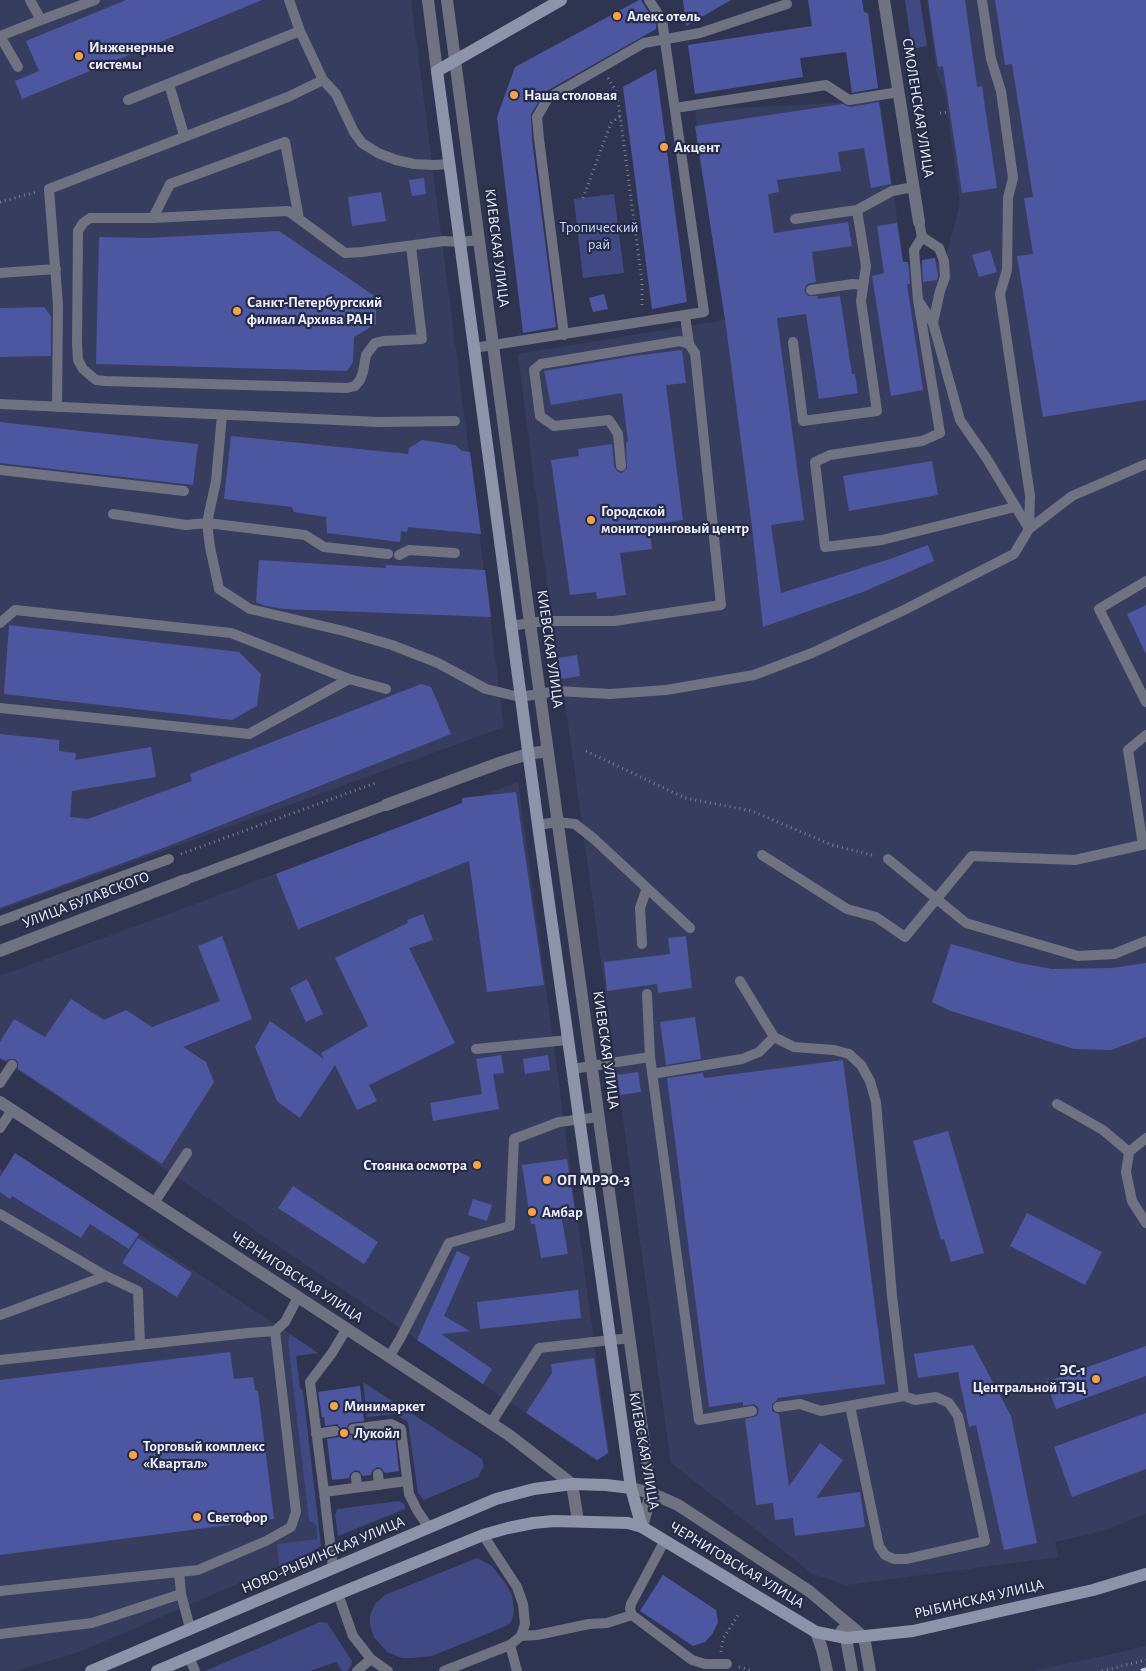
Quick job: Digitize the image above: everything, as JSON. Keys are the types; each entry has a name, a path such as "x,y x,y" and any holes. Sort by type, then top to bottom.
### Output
{"main road":[{"path":"438,71 554,2"},
{"name":"КИЕВСКАЯ УЛИЦА","path":"438,71 520,698 631,1488 642,1527"},
{"name":"ЧЕРНИГОВСКАЯ УЛИЦА","path":"572,1484 631,1488"},
{"name":"НОВО-РЫБИНСКАЯ УЛИЦА","path":"91,1671 496,1499 534,1489 572,1484"},
{"path":"157,1671 483,1535 534,1523 578,1521"},
{"name":"ЧЕРНИГОВСКАЯ УЛИЦА","path":"578,1521 628,1523 642,1527 816,1632"},
{"name":"РЫБИНСКАЯ УЛИЦА","path":"816,1632 846,1638 913,1631 1093,1590 1146,1574"}],"street":[{"name":"КИЕВСКАЯ УЛИЦА","path":"428,0 438,71"},
{"name":"КИЕВСКАЯ УЛИЦА","path":"447,0 547,751 651,1493 642,1527"},
{"name":"СМОЛЕНСКАЯ УЛИЦА","path":"884,0 919,222"},
{"path":"386,805 502,762 528,754 547,751"},
{"name":"УЛИЦА БУЛАВСКОГО","path":"0,951 185,880"},
{"name":"ЧЕРНИГОВСКАЯ УЛИЦА","path":"0,1102 509,1435 572,1484"},
{"path":"572,1484 578,1521"},
{"name":"ЧЕРНИГОВСКАЯ УЛИЦА","path":"631,1488 651,1493 699,1518 809,1591 864,1637"},
{"name":"ЧЕРНИГОВСКАЯ УЛИЦА","path":"834,1612 846,1638 852,1671"},
{"path":"816,1632 828,1671"},
{"path":"864,1637 870,1671"}],"lane":[{"path":"30,0 41,20"},
{"path":"18,67 0,36 95,0"},
{"path":"289,0 300,31 323,80 336,94 354,132 362,143 378,153 396,160 414,164 450,164"},
{"path":"474,348 704,312 662,20 650,0"},
{"path":"982,0 991,59 1001,91 1013,178 1008,198 1007,270 1000,294 1030,496 1029,529"},
{"path":"564,335 539,139 538,118 548,98 644,42 700,33 787,4"},
{"path":"128,100 300,31"},
{"path":"57,408 58,305 49,189 184,135 288,97 323,80"},
{"path":"169,84 184,135"},
{"path":"675,108 826,85 849,100 899,92"},
{"path":"153,218 170,184 285,142 299,219"},
{"path":"795,219 857,210 892,191 914,187"},
{"path":"793,342 803,420 877,411 861,302 866,266 857,210"},
{"path":"410,246 422,339 375,343 366,355 363,372 355,386 347,388 96,380 83,369 78,360 78,231 83,223 90,218 153,218 288,211 345,253 444,241 479,240"},
{"path":"919,222 922,237 914,250 918,300 940,433 922,441 830,456 815,462 825,547 882,540 1015,507"},
{"path":"922,237 939,248 944,261 946,278 940,291 933,324"},
{"path":"0,273 56,269"},
{"path":"811,290 853,284 863,285"},
{"path":"918,300 933,324 960,420 987,459 1029,529"},
{"path":"510,626 545,621 614,621 721,605 695,353 689,344 684,316"},
{"path":"621,466 618,434 609,420 554,426 540,416 534,370 541,364 680,341 689,344"},
{"path":"0,404 378,422 455,421"},
{"path":"222,415 216,481 207,523 210,548 219,589 250,609 344,631 392,645 438,663 486,689 520,698 557,691 610,694 666,690 754,675 812,653 902,611 1014,554 1029,529 1072,496 1146,464"},
{"path":"0,470 184,491"},
{"path":"113,514 186,525 207,523 305,535 324,547 388,554"},
{"path":"399,555 409,550 455,553"},
{"path":"1146,581 1099,608 1146,702"},
{"path":"0,623 15,610 231,633 349,679 386,688"},
{"path":"0,708 249,734 349,679"},
{"path":"762,855 847,909 876,917 905,938 972,856 1075,860 1145,845 1128,750 1146,735"},
{"path":"185,880 386,805"},
{"path":"538,824 557,822 575,824 593,838 690,928"},
{"path":"0,921 169,859"},
{"path":"888,859 966,923 1078,956 1114,954 1146,941"},
{"path":"642,944 640,908 647,888"},
{"path":"740,981 774,1037 794,1048 834,1050 849,1054 861,1065 870,1081 876,1102 892,1296 904,1396"},
{"path":"646,994 652,1074 699,1420 752,1411"},
{"path":"652,1074 742,1059 759,1052 774,1037"},
{"path":"476,1049 568,1040"},
{"path":"572,1069 650,1057"},
{"path":"0,1083 12,1065"},
{"path":"1057,1104 1103,1130 1128,1152"},
{"path":"0,1128 12,1110"},
{"path":"389,1357 449,1243 510,1226 514,1139 559,1122 599,1117"},
{"path":"1146,1138 1128,1152 1126,1172 1132,1201 1146,1223"},
{"path":"154,1203 187,1152"},
{"path":"0,1214 106,1276 138,1291 140,1345"},
{"path":"0,1315 106,1276"},
{"path":"0,1360 275,1331 285,1322 298,1297"},
{"path":"333,1568 310,1382 332,1353 347,1328"},
{"path":"0,1591 198,1570 266,1541 291,1527 296,1512 275,1331"},
{"path":"491,1423 539,1348 630,1338"},
{"path":"778,1407 800,1404 821,1411 904,1396 915,1400 936,1397 950,1402 958,1416 985,1541 906,1559 894,1559 885,1555 879,1546 850,1406"},
{"path":"353,1429 391,1424 401,1430 409,1494 429,1528"},
{"path":"372,1426 373,1437"},
{"path":"316,1434 335,1431"},
{"path":"324,1492 357,1482 379,1479 407,1481"},
{"path":"444,1671 510,1645 521,1636 526,1624 523,1604 517,1587 483,1535"},
{"path":"665,1540 631,1604 632,1615 692,1660 704,1664 723,1664"},
{"path":"179,1572 181,1594 190,1628"},
{"path":"0,1634 92,1623 181,1594"},
{"path":"338,1594 353,1636 371,1659 388,1671"},
{"path":"521,1636 538,1635 589,1624 607,1623 632,1615"},
{"path":"510,1645 517,1671"},
{"path":"189,1657 195,1671"},
{"path":"357,1671 371,1659"}],"path":[{"path":"602,67 616,91 620,115 642,282 642,322"},
{"path":"940,113 950,112"},
{"path":"583,198 611,123 620,115"},
{"path":"0,202 49,189"},
{"path":"586,751 685,798 752,811 832,845 888,859"},
{"path":"169,859 378,782"},
{"path":"723,1664 723,1639 740,1612"},
{"path":"1102,1671 1146,1660"}],"shaded area":[{"path":"0,0 411,0 504,727 0,910"},
{"path":"927,0 1146,0 1146,1514 1103,1531 1055,1542 1058,1557 846,1585 813,1574 671,1463 568,723 556,654 518,354 725,320 695,110 880,101 904,266 945,260 960,204 945,93 937,74"},
{"path":"518,782 609,1453 597,1461 0,1058 0,976"},
{"path":"15,1153 290,1334 288,1343 309,1521 316,1524 317,1539 277,1544 279,1566 103,1642 70,1655 14,1671 0,1671 0,1168 4,1171"},
{"path":"1146,1646 1146,1671 1033,1671 1117,1653"}],"green space":[{"path":"905,0 920,0 927,46 912,49"},
{"name":"Тропический рай","path":"614,194 624,273 583,278 574,199"},
{"path":"290,1334 318,1353 296,1356 300,1388 303,1391 321,1546 279,1566 277,1544 317,1539 316,1524 309,1521 288,1343"},
{"path":"363,1382 395,1403 391,1408 396,1412 395,1414 367,1417"},
{"path":"403,1408 482,1459 484,1466 478,1477 424,1500 418,1493 408,1422 398,1416"},
{"path":"399,1501 404,1504 405,1509 338,1536 335,1515 337,1509"},
{"path":"477,1558 492,1566 512,1595 514,1610 511,1622 506,1626 432,1656 402,1658 387,1652 374,1637 370,1625 370,1615 375,1604 385,1595"},
{"path":"320,1622 327,1623 352,1661 347,1671 342,1671 336,1662 310,1671 205,1671"}],"building":[{"name":"Инженерные системы","path":"126,0 262,0 22,99 15,81 39,71 26,41"},
{"path":"641,0 656,24 656,29 545,92 531,114 532,140 556,327 523,333 497,117 515,67"},
{"path":"683,0 731,0 686,26"},
{"path":"808,0 862,0 864,12 868,13 878,88 852,93 846,52 800,58 803,77 695,94 688,45 812,26"},
{"path":"928,0 965,0 977,87 982,86 997,188 962,193 943,66 938,67"},
{"path":"995,0 1146,0 1146,400 1043,417 1017,256 1033,254 1024,198 1033,197 1012,64 1005,65"},
{"path":"656,69 687,302 652,309 623,87"},
{"path":"879,102 891,184 871,188 864,148 838,152 841,171 777,180 779,192 768,194 774,233 848,222 852,246 812,252 816,282 807,284 804,290 808,296 818,296 818,299 840,296 852,374 855,374 858,393 819,399 806,314 777,318 804,520 771,525 781,593 890,559 928,545 934,561 863,592 763,627 726,326 695,126 843,104 850,107"},
{"path":"424,178 426,194 412,196 409,180"},
{"path":"381,192 386,221 352,226 348,197"},
{"path":"897,223 903,262 908,262 910,284 907,284 923,390 891,396 872,276 884,273 877,226"},
{"name":"Санкт-Петербургский филиал Архива РАН","path":"279,231 376,297 376,324 354,337 353,362 347,371 96,364 99,237 147,238"},
{"path":"990,250 997,272 979,277 972,255"},
{"path":"935,258 937,280 923,282 922,260"},
{"path":"604,294 608,309 593,312 589,298"},
{"path":"44,307 51,316 51,356 0,357 0,308"},
{"path":"682,350 686,383 666,385 683,520 649,525 652,549 620,553 626,595 597,599 596,592 570,595 551,460 579,456 578,449 612,444 614,467 618,472 622,473 627,468 626,442 628,442 622,393 551,405 544,371"},
{"path":"0,422 198,444 193,485 0,463"},
{"path":"231,436 408,454 409,448 422,440 455,445 462,451 470,452 481,534 408,527 407,532 401,531 400,542 327,533 326,517 294,512 292,507 224,499"},
{"path":"932,461 938,495 849,511 843,476"},
{"path":"259,560 386,568 386,565 485,570 491,617 284,609 266,606 256,602"},
{"path":"1146,605 1146,654 1127,614"},
{"path":"9,625 239,652 261,674 257,706 232,720 4,694"},
{"path":"577,655 580,676 561,679 558,658"},
{"path":"421,684 431,687 451,734 158,850 0,908 0,734 59,740 59,751 76,753 75,760 151,747 156,777 72,791 70,817 88,819 192,781 190,774"},
{"path":"516,792 544,985 487,992 469,861 298,929 276,874 462,803 462,798"},
{"path":"423,914 433,940 409,948 455,1043 369,1085 377,1101 357,1110 335,1065 300,1118 277,1101 255,1047 270,1021 324,1059 321,1053 368,1026 335,958 408,923 407,920"},
{"path":"222,936 252,1019 183,1047 206,1062 214,1082 162,1164 18,1069 18,1062 15,1059 6,1061 0,1058 0,1042 14,1019 45,1037 71,999 104,1020 126,1010 152,1027 220,1001 198,946"},
{"path":"686,936 692,988 658,993 657,984 607,991 604,962 670,954 668,938"},
{"path":"951,944 1019,963 1052,969 1112,968 1146,963 1146,1037 1111,1050 1074,1049 951,1011 932,1002"},
{"path":"307,979 323,1014 306,1022 290,988"},
{"path":"695,1017 701,1059 666,1065 660,1022"},
{"path":"501,1055 504,1073 493,1074 499,1109 433,1121 430,1103 482,1094 476,1059"},
{"path":"548,1055 550,1070 525,1074 523,1059"},
{"path":"843,1060 885,1384 777,1398 772,1404 772,1411 779,1414 789,1486 820,1443 843,1460 816,1498 860,1492 865,1527 795,1536 793,1518 775,1520 773,1503 756,1505 745,1419 757,1416 758,1407 754,1404 743,1406 743,1402 709,1407 667,1078 703,1073 704,1078"},
{"path":"638,1072 641,1092 620,1095 617,1075"},
{"path":"948,1131 984,1253 951,1262 944,1239 941,1240 913,1141"},
{"path":"15,1153 139,1234 129,1249 90,1224 81,1238 12,1196 10,1199 0,1192 0,1177"},
{"name":"ОП МРЭО-3","path":"567,1159 576,1218 562,1220 568,1254 541,1258 535,1224 531,1224 522,1165"},
{"path":"293,1186 378,1242 364,1264 278,1208"},
{"path":"473,1199 492,1205 487,1221 468,1215"},
{"path":"1027,1213 1102,1252 1085,1285 1010,1246"},
{"path":"138,1238 192,1273 177,1297 122,1263"},
{"path":"457,1251 470,1257 444,1316 470,1331 441,1334 492,1369 483,1384 417,1340"},
{"path":"578,1290 581,1318 480,1329 477,1302"},
{"path":"973,1345 1011,1416 1037,1543 1004,1550 976,1425 969,1427 958,1372 918,1378 914,1354"},
{"name":"ЭС-1 Центральной ТЭЦ","path":"1146,1346 1146,1376 1056,1409 1046,1382"},
{"name":"Торговый комплекс «Квартал»","path":"230,1352 234,1379 253,1377 255,1390 258,1391 274,1519 0,1555 0,1380"},
{"path":"594,1358 608,1453 597,1460 526,1413 552,1373 551,1364"},
{"name":"Лукойл","path":"360,1386 364,1421 349,1423 347,1433 353,1436 366,1434 366,1438 395,1435 399,1471 385,1473 381,1468 377,1467 372,1471 371,1475 363,1476 359,1471 355,1470 350,1474 349,1478 332,1480 327,1439 339,1437 342,1430 337,1424 325,1426 318,1392"},
{"path":"1146,1413 1146,1469 1072,1497 1054,1447"},
{"path":"663,1575 716,1610 718,1622 713,1633 705,1642 693,1646 640,1611"}],"railway":[{"path":"1141,1671 1146,1669"}],"place":[{"name":"Алекс отель","path":"617,16"},
{"name":"Инженерные системы","path":"79,56"},
{"name":"Наша столовая","path":"514,95"},
{"name":"Акцент","path":"664,147"},
{"name":"Санкт-Петербургский филиал Архива РАН","path":"237,311"},
{"name":"Городской мониторинговый центр","path":"591,520"},
{"name":"Стоянка осмотра","path":"477,1165"},
{"name":"ОП МРЭО-3","path":"547,1180"},
{"name":"Амбар","path":"532,1212"},
{"name":"ЭС-1 Центральной ТЭЦ","path":"1096,1379"},
{"name":"Минимаркет","path":"334,1406"},
{"name":"Лукойл","path":"344,1433"},
{"name":"Торговый комплекс «Квартал»","path":"133,1455"},
{"name":"Светофор","path":"197,1517"}]}
